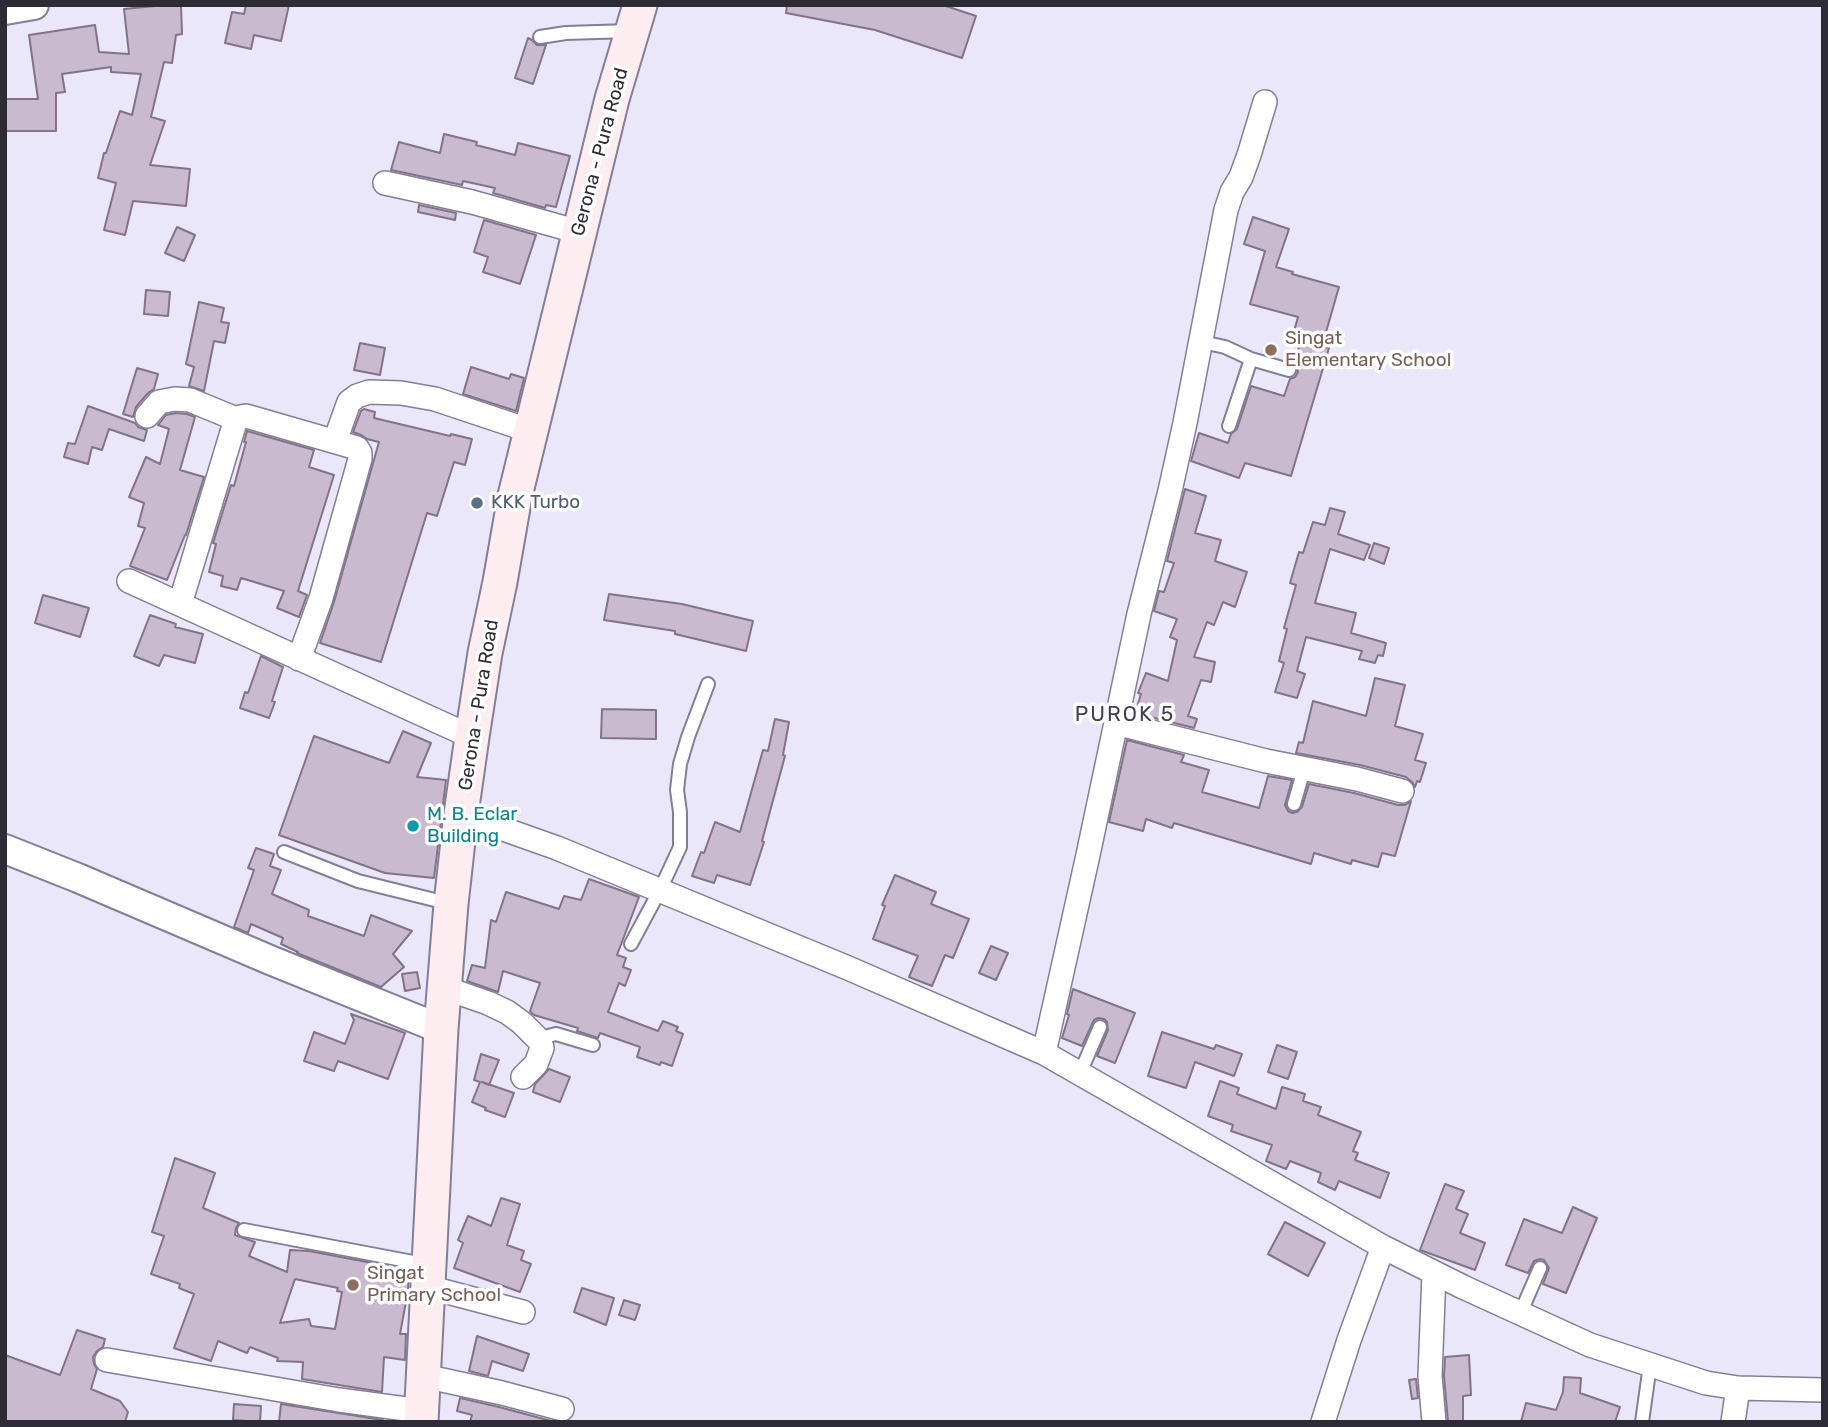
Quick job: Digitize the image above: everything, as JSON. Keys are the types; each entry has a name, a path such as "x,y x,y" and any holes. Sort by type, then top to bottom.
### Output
{"main road":[{"name":"Gerona - Pura Road","path":"421,1416 441,1028 461,814 472,737 514,496 612,99 636,18"}],"street":[{"path":"1044,1053 1139,614 1170,491 1202,342 1218,244 1231,192 1250,155 1265,102"},
{"path":"386,183 472,202 579,232"},
{"path":"335,441 349,402 369,392 401,393 435,399 531,431"},
{"path":"147,416 159,402 175,398 190,400 236,419 246,416 357,448 360,459 321,598 299,659"},
{"path":"180,604 236,419"},
{"path":"129,581 472,737"},
{"path":"1116,723 1191,743 1402,791"},
{"path":"461,814 557,848 660,890 1044,1053 1383,1247 1590,1345 1706,1383 1738,1388 1823,1390"},
{"path":"5,849 441,1028"},
{"path":"445,988 507,1012 540,1041 542,1048 536,1064 523,1077"},
{"path":"1323,1422 1345,1351 1383,1247"},
{"path":"1434,1273 1430,1376 1434,1422"},
{"path":"429,1276 523,1312"},
{"path":"107,1360 421,1416"},
{"path":"424,1376 562,1409"},
{"path":"1733,1422 1738,1388"}],"lane":[{"path":"540,37 636,18"},
{"path":"1202,342 1289,370"},
{"path":"1229,426 1251,359"},
{"path":"631,944 680,847 677,790 680,764 708,684"},
{"path":"1294,804 1304,769"},
{"path":"284,852 358,881 452,904"},
{"path":"1080,1073 1100,1027"},
{"path":"540,1041 548,1035 556,1034 593,1045"},
{"path":"244,1230 429,1276"},
{"path":"1520,1314 1539,1268"},
{"path":"1642,1422 1650,1365"}],"building":[{"path":"181,5 182,34 176,35 172,63 164,62 151,117 165,121 150,165 190,169 186,206 133,201 125,235 104,230 116,183 98,178 120,111 132,115 141,74 111,72 111,67 62,74 65,92 56,93 56,131 5,131 6,99 38,99 29,35 95,25 99,52 129,54 124,9"},
{"path":"246,5 289,5 281,41 254,35 251,49 225,43 232,12 244,14"},
{"path":"787,5 943,5 976,16 962,58 875,30 786,13"},
{"path":"528,38 537,45 546,45 533,84 515,78"},
{"path":"444,134 515,155 518,143 570,156 556,207 546,205 545,208 493,193 495,188 463,181 462,185 391,170 399,142 440,153"},
{"path":"419,205 456,213 455,220 418,212"},
{"path":"1253,217 1289,229 1276,267 1339,287 1322,346 1329,348 1291,476 1245,463 1239,478 1191,461 1199,433 1228,443 1231,434 1237,429 1251,386 1284,396 1290,379 1298,372 1294,363 1302,338 1293,335 1298,317 1250,304 1265,251 1244,244"},
{"path":"484,220 536,235 520,284 483,272 488,257 474,252"},
{"path":"177,227 195,235 184,261 165,253"},
{"path":"146,290 170,292 168,316 144,314"},
{"path":"199,302 224,308 221,322 229,323 225,343 214,341 204,391 189,386 194,367 186,364"},
{"path":"360,343 385,348 380,375 354,370"},
{"path":"471,367 509,379 511,374 524,378 516,411 463,394"},
{"path":"137,368 158,374 154,389 136,407 133,417 123,414"},
{"path":"88,406 147,430 144,441 109,429 102,450 92,447 88,464 64,457 68,443 75,444"},
{"path":"364,409 375,412 374,418 472,439 465,465 454,462 437,516 427,513 381,662 320,643 379,442 353,432"},
{"path":"176,413 195,417 180,470 204,477 186,535 167,580 130,566 145,528 138,526 144,503 129,497 146,457 160,464 169,429 158,425 166,415"},
{"path":"247,431 314,450 309,467 334,475 298,591 307,595 299,617 277,608 284,591 241,578 237,590 221,586 223,576 209,572 216,544 213,543 231,485 234,486"},
{"path":"1185,489 1206,496 1195,533 1221,540 1215,561 1247,572 1235,607 1223,602 1214,625 1207,622 1194,657 1215,662 1211,682 1201,680 1188,716 1197,719 1194,728 1135,713 1141,694 1138,693 1146,673 1168,681 1177,640 1170,637 1177,619 1154,611 1159,591 1164,592 1174,563 1167,561"},
{"path":"1330,508 1345,512 1338,534 1370,545 1364,560 1330,549 1315,603 1356,613 1351,633 1386,643 1383,656 1378,655 1375,663 1359,659 1362,651 1306,637 1297,671 1305,674 1297,698 1275,692 1284,663 1279,661 1287,629 1284,628 1296,585 1290,583 1299,552 1303,553 1313,522 1325,525"},
{"path":"1374,543 1389,548 1384,564 1369,558"},
{"path":"609,594 682,604 753,621 746,651 675,634 675,631 604,620"},
{"path":"43,595 89,608 80,637 35,623"},
{"path":"150,615 176,624 175,627 203,634 195,663 164,655 159,666 134,656"},
{"path":"261,656 283,667 269,718 240,708"},
{"path":"1375,678 1405,685 1395,726 1423,734 1415,760 1426,763 1420,782 1417,781 1415,787 1406,777 1296,753 1299,742 1303,743 1313,701 1366,716"},
{"path":"602,709 656,710 656,739 601,738"},
{"path":"775,719 789,722 783,755 785,756 762,841 764,842 750,885 717,875 714,883 692,876 715,822 740,832 763,750 768,751"},
{"path":"403,731 431,743 417,777 446,780 434,878 385,873 279,835 314,736 389,763"},
{"path":"1127,740 1184,755 1181,762 1209,770 1202,792 1259,808 1268,776 1292,780 1285,805 1292,813 1302,807 1309,784 1398,805 1411,801 1395,856 1382,853 1378,867 1352,860 1351,864 1314,853 1311,864 1174,823 1172,828 1146,819 1143,831 1109,822"},
{"path":"256,848 274,854 270,866 281,870 272,894 309,910 308,916 364,936 371,915 412,931 393,954 404,967 381,987 297,953 281,944 283,938 251,924 248,933 234,927 254,870 248,868"},
{"path":"895,875 936,892 931,904 969,919 953,958 945,955 932,986 909,977 918,956 873,939 885,906 882,905"},
{"path":"589,879 639,897 617,955 626,958 623,967 631,970 625,986 619,983 608,1012 658,1031 663,1021 678,1027 676,1031 683,1034 672,1066 637,1057 640,1047 600,1033 598,1038 577,1031 578,1028 534,1015 530,1011 540,983 503,971 498,992 467,981 472,965 485,968 491,920 496,922 506,892 559,909 564,896 581,900"},
{"path":"991,946 1008,953 996,980 979,973"},
{"path":"417,972 420,988 405,991 402,974"},
{"path":"1073,989 1135,1013 1115,1063 1097,1056 1108,1030 1104,1019 1094,1020 1082,1046 1062,1038"},
{"path":"351,1014 405,1033 388,1079 338,1061 334,1071 304,1061 314,1032 345,1044 354,1020"},
{"path":"1162,1032 1214,1049 1216,1045 1242,1054 1234,1076 1195,1062 1186,1088 1148,1076"},
{"path":"1277,1045 1297,1052 1288,1079 1268,1072"},
{"path":"481,1054 499,1060 489,1084 514,1093 505,1117 472,1102 480,1082 474,1080"},
{"path":"549,1069 570,1077 560,1102 533,1092 535,1084"},
{"path":"1220,1081 1239,1088 1237,1094 1276,1109 1282,1087 1305,1094 1303,1101 1321,1107 1318,1115 1361,1132 1353,1151 1358,1153 1355,1160 1389,1173 1380,1198 1339,1181 1335,1190 1318,1182 1321,1173 1290,1161 1286,1169 1266,1161 1272,1145 1231,1131 1233,1125 1208,1116"},
{"path":"175,1158 215,1173 203,1208 239,1223 235,1235 255,1242 249,1256 287,1272 290,1250 309,1251 409,1270 400,1334 406,1334 405,1360 384,1357 382,1392 302,1379 303,1362 277,1361 278,1358 250,1347 247,1353 218,1341 211,1361 174,1348 194,1294 179,1288 180,1284 151,1274 164,1236 152,1232","holes":["295,1279 338,1288 337,1291 342,1292 335,1329 311,1326 309,1319 280,1323"]},
{"path":"1445,1184 1464,1191 1456,1209 1468,1214 1460,1233 1485,1243 1475,1270 1420,1250"},
{"path":"501,1198 520,1204 507,1245 524,1251 521,1260 531,1264 520,1292 454,1268 463,1243 458,1240 468,1216 491,1226"},
{"path":"1573,1207 1597,1218 1566,1293 1543,1284 1549,1268 1544,1260 1534,1261 1528,1273 1506,1265 1524,1219 1562,1233"},
{"path":"1285,1222 1325,1243 1308,1276 1268,1254"},
{"path":"582,1288 614,1298 606,1325 574,1312"},
{"path":"624,1300 640,1305 635,1320 619,1315"},
{"path":"77,1330 105,1339 103,1347 93,1357 97,1369 91,1389 120,1401 128,1412 125,1422 5,1422 5,1355 60,1375"},
{"path":"477,1336 529,1354 523,1371 492,1361 488,1376 469,1371"},
{"path":"1469,1355 1471,1395 1463,1396 1463,1422 1448,1422 1445,1357"},
{"path":"1564,1377 1581,1378 1580,1393 1620,1407 1615,1422 1521,1422 1526,1403 1556,1410 1563,1392"},
{"path":"1416,1379 1418,1398 1412,1399 1409,1380"},
{"path":"460,1398 555,1422 470,1422 472,1415 457,1411"},
{"path":"234,1404 261,1406 260,1422 233,1420"},
{"path":"281,1404 383,1420 383,1422 279,1422"}],"place":[{"name":"Singat Elementary School","path":"1271,350"},
{"name":"KKK Turbo","path":"477,503"},
{"name":"M. B. Eclar Building","path":"413,826"},
{"name":"Singat Primary School","path":"353,1285"}],"district":[{"name":"PUROK 5","path":"1125,715"}]}
